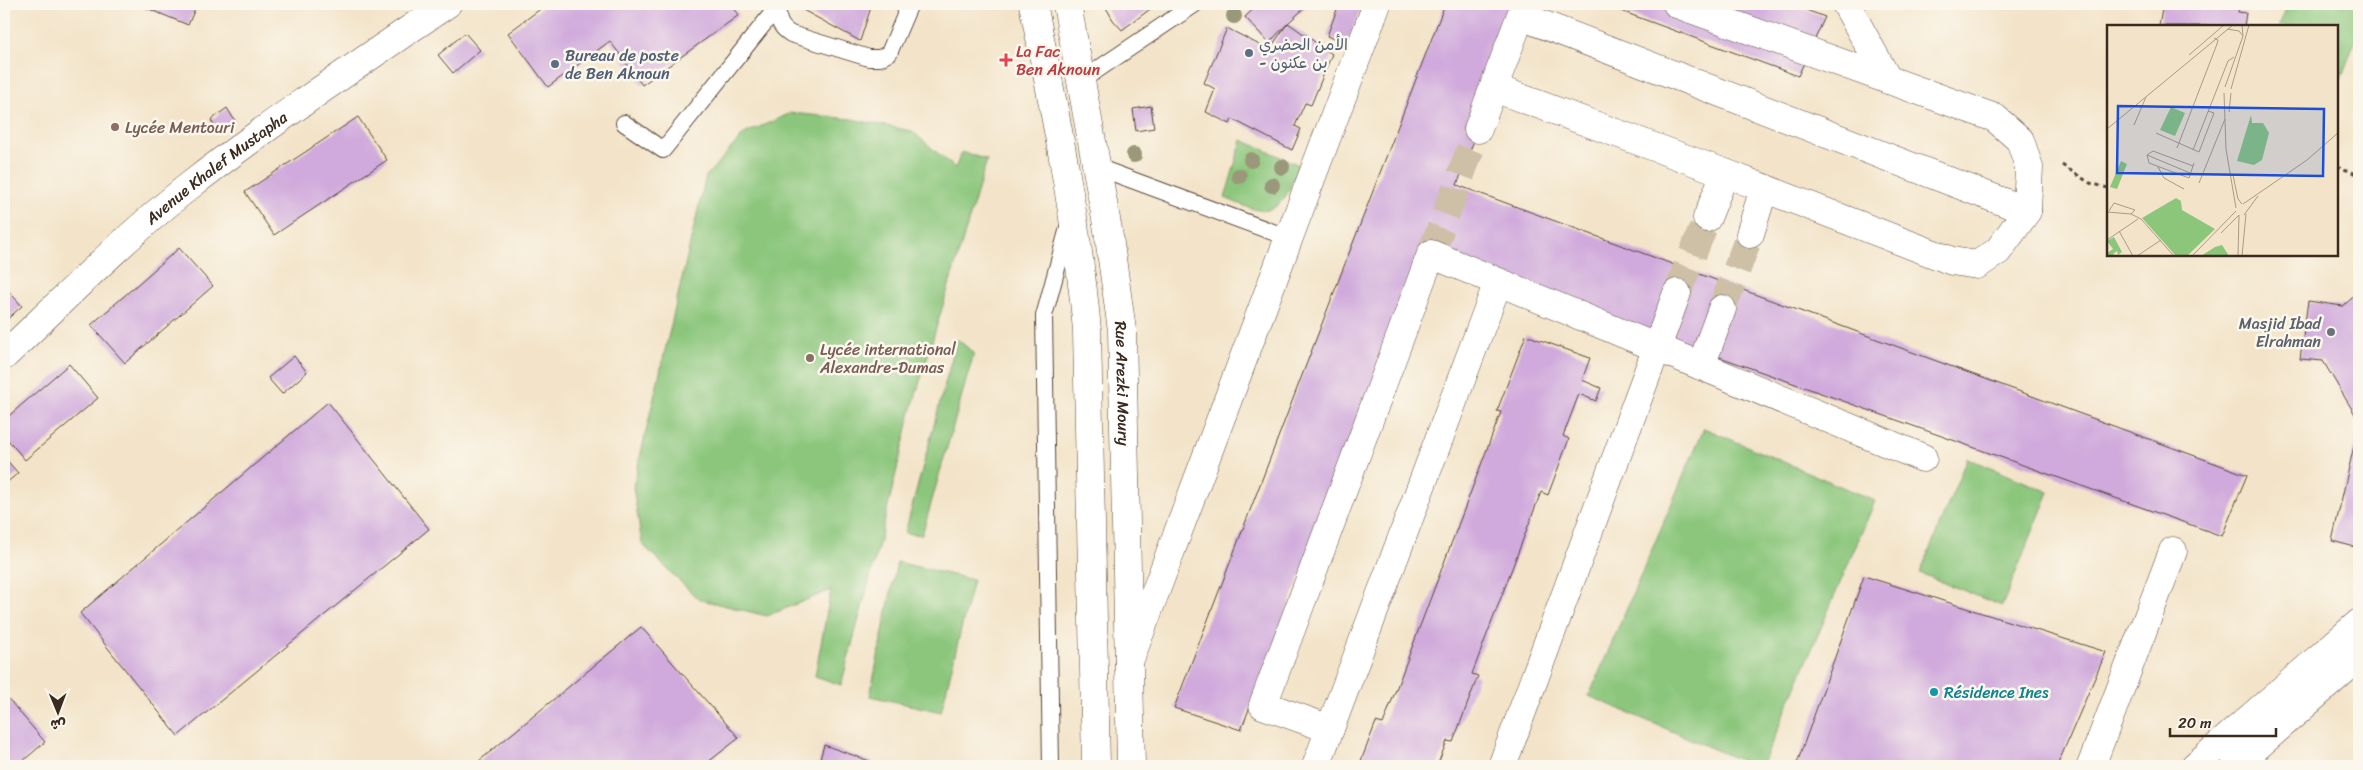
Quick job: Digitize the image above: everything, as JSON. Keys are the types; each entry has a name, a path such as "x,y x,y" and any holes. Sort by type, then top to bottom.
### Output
{"street":[{"name":"Avenue Khalef Mustapha","path":"4,356 129,238 187,188 257,135 447,4"},
{"name":"Rue Arezki Moury","path":"1033,4 1055,115 1083,291 1089,370 1096,766"},
{"name":"Rue Arezki Moury","path":"1068,4 1118,292 1122,330 1132,761"},
{"path":"1129,662 1377,4"},
{"path":"1494,88 1725,172 1952,262 1977,265 1998,251 2026,211 2029,167 2020,140 1995,118 1677,4"},
{"path":"1846,4 1888,80"},
{"path":"1478,129 1523,10 2026,211"},
{"path":"1707,218 1725,172"},
{"path":"1750,234 1764,188"},
{"path":"1330,729 1263,705 1431,254 1922,458"},
{"path":"1316,766 1498,282"},
{"path":"1502,766 1677,293"},
{"path":"1701,366 1722,309"},
{"path":"2091,766 2173,550"},
{"path":"2196,766 2359,623"},
{"path":"2235,766 2359,657"}],"lane":[{"path":"779,5 778,20 783,30 869,58 880,58 889,53 910,4"},
{"path":"1082,80 1195,4"},
{"path":"624,123 663,150 779,5"},
{"path":"1097,167 1289,238"},
{"path":"1051,766 1044,316 1071,218"}],"path":[{"path":"2338,166 2359,175"}],"green space":[{"path":"2288,4 2359,4 2359,31 2338,86 2338,25 2279,25"},
{"path":"791,113 851,119 912,131 955,168 962,152 987,160 911,411 878,548 841,685 815,676 831,590 767,616 698,599 642,544 633,487 706,176 744,134"},
{"path":"1242,140 1299,165 1286,196 1274,207 1267,210 1258,210 1225,198"},
{"path":"957,339 974,353 922,535 905,533"},
{"path":"1704,428 1875,501 1762,766 1754,766 1589,696"},
{"path":"1967,458 2049,492 2002,606 1920,573"},
{"path":"897,562 973,580 941,712 870,696"}],"building":[{"path":"137,4 197,4 188,25"},
{"path":"547,4 731,4 739,15 642,85 610,41 548,87 508,33"},
{"path":"805,4 872,4 860,41 803,10"},
{"path":"1104,4 1157,4 1122,30 1113,20"},
{"path":"1259,4 1309,4 1269,43 1245,17"},
{"path":"1339,4 1362,4 1347,45 1327,36"},
{"path":"1445,4 1526,4 1457,185 2247,475 2222,536 1425,252 1241,730 1174,708"},
{"path":"1602,4 1790,4 1825,17 1798,76"},
{"path":"2163,4 2239,4 2238,12 2246,13 2244,25 2159,25"},
{"path":"1288,23 1332,54 1311,105 1305,103 1295,126 1301,129 1292,150 1232,119 1230,124 1206,112 1215,89 1204,83 1227,28 1269,50"},
{"path":"465,33 480,50 453,73 438,55"},
{"path":"1151,106 1154,128 1136,131 1133,109"},
{"path":"227,108 235,121 218,133 211,120"},
{"path":"358,117 387,160 274,235 245,192"},
{"path":"179,248 213,286 125,363 91,325"},
{"path":"4,286 22,306 4,322"},
{"name":"Masjid Ibad Elrahman","path":"2359,292 2359,421 2323,361 2300,359 2308,301 2343,306"},
{"path":"1526,335 1590,358 1582,380 1601,388 1596,401 1579,394 1563,436 1569,439 1548,495 1541,492 1472,674 1478,676 1453,742 1447,741 1437,766 1359,766 1376,722 1383,724 1501,412 1497,411"},
{"path":"294,356 307,372 282,394 268,378"},
{"path":"69,364 98,398 25,460 4,435 4,420"},
{"path":"328,402 429,529 178,736 80,613"},
{"path":"2356,437 2359,438 2359,548 2332,541"},
{"path":"4,457 18,473 4,485"},
{"path":"1864,576 2106,652 2057,766 1796,766"},
{"path":"641,627 739,738 703,766 473,766"},
{"path":"5,695 45,742 17,766 4,766"},
{"path":"824,745 884,766 818,766"}],"tunnel":[{"path":"1431,254 1478,129"},
{"path":"1677,293 1707,218"},
{"path":"1722,309 1750,234"}],"place":[{"name":"الأمن الحضري - بن عكنون","path":"1249,53"},
{"name":"La Fac Ben Aknoun","path":"1006,60"},
{"name":"Bureau de poste de Ben Aknoun","path":"555,64"},
{"name":"Lycée Mentouri","path":"115,127"},
{"name":"Masjid Ibad Elrahman","path":"2331,332"},
{"name":"Lycée international Alexandre-Dumas","path":"810,358"},
{"name":"Résidence Ines","path":"1934,692"}]}
